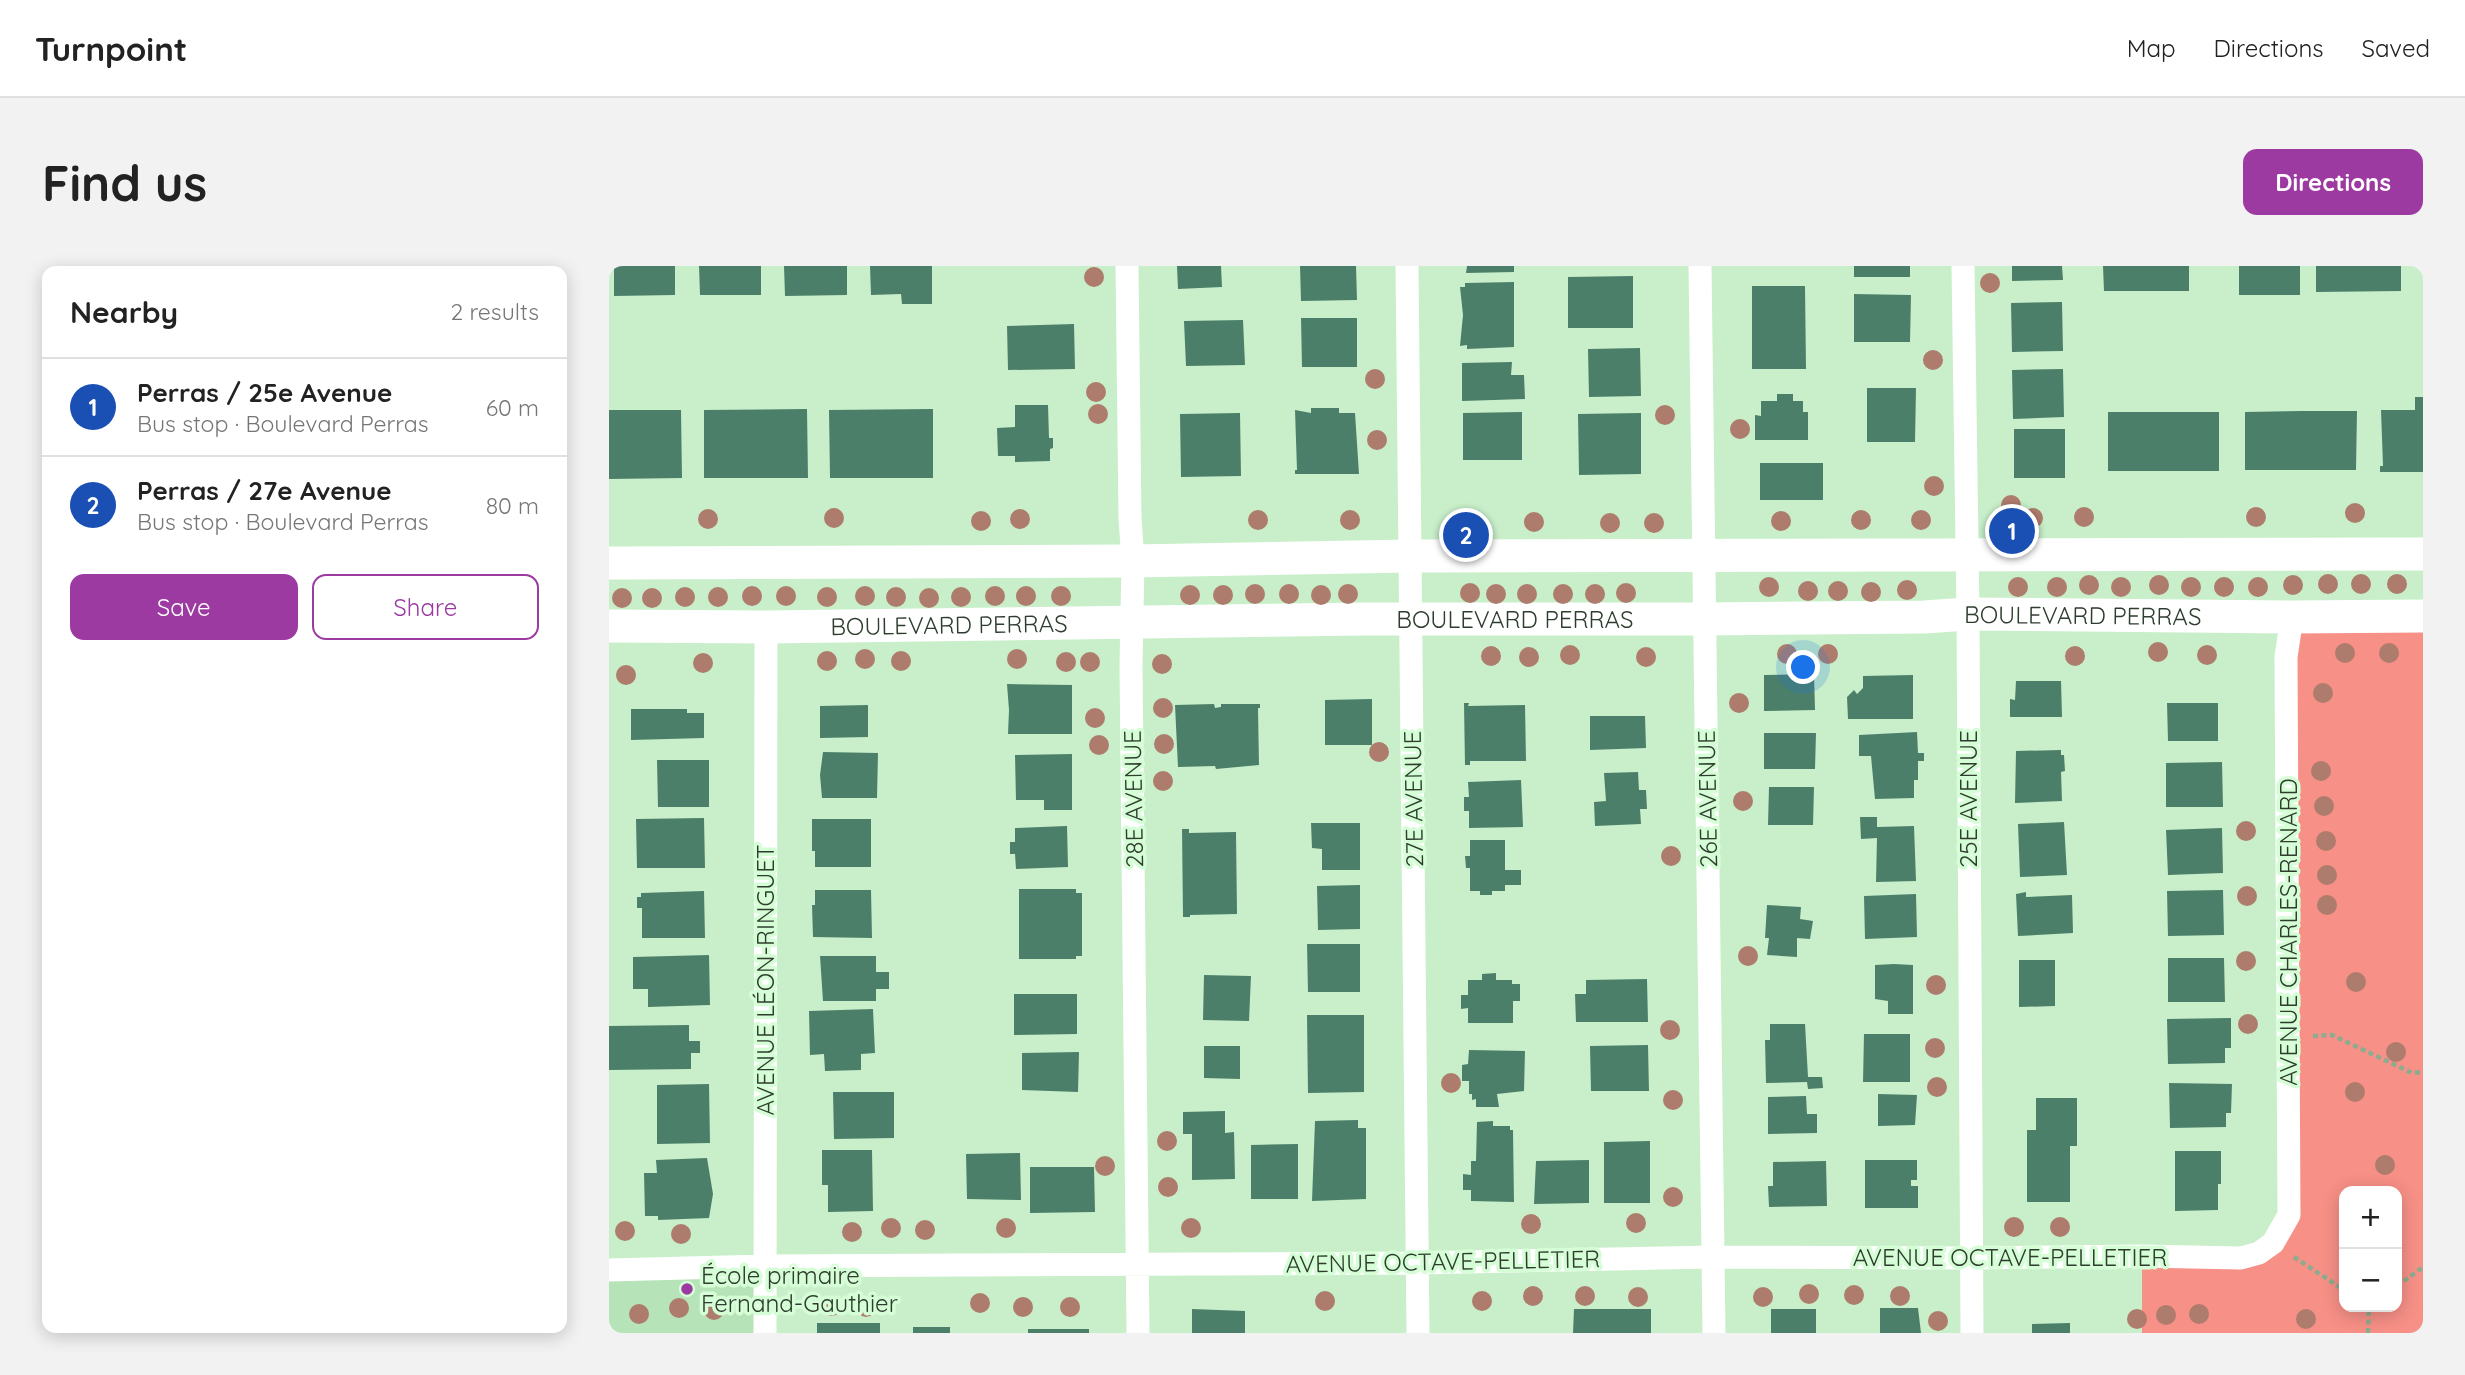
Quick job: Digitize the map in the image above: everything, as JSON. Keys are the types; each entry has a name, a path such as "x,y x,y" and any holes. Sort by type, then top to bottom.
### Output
{"main road":[{"path":"609,563 1133,561 1703,554 2423,554"},
{"name":"BOULEVARD PERRAS","path":"609,626 1704,619 1924,617 1968,614 2423,616"}],"street":[{"name":"28E AVENUE","path":"1128,266 1133,561 1131,666 1138,1333"},
{"name":"27E AVENUE","path":"1407,266 1418,1333"},
{"name":"26E AVENUE","path":"1700,266 1714,1333"},
{"name":"25E AVENUE","path":"1963,266 1972,1333"},
{"name":"AVENUE CHARLES-RENARD","path":"2273,1243 2289,1215 2286,657 2293,617"},
{"name":"AVENUE LÉON-RINGUET","path":"765,1333 767,627"},
{"name":"AVENUE OCTAVE-PELLETIER","path":"609,1270 764,1266 1417,1262 1713,1257 1972,1258 2142,1255 2241,1258 2259,1253 2273,1243"}],"path":[{"path":"2289,1037 2332,1035 2412,1073 2423,1072"},
{"path":"2273,1243 2339,1287"},
{"path":"2402,1282 2423,1267"},
{"path":"2368,1333 2369,1312"}],"shaded area":[{"path":"2423,616 2423,1333 2142,1333 2142,1256 2241,1258 2283,1230 2292,617"},
{"name":"École primaire Fernand-Gauthier","path":"764,1266 765,1333 609,1333 609,1270"}],"building":[{"path":"614,266 675,266 675,295 614,296"},
{"path":"699,266 761,266 761,295 700,295"},
{"path":"784,266 847,266 847,295 785,296"},
{"path":"870,266 932,266 932,304 902,304 901,294 871,295"},
{"path":"1177,266 1221,266 1222,287 1178,289"},
{"path":"1300,266 1356,266 1357,300 1301,301"},
{"path":"1467,266 1514,266 1514,272 1466,273"},
{"path":"1854,266 1910,266 1910,277 1854,277"},
{"path":"2012,266 2062,266 2063,280 2012,281"},
{"path":"2103,266 2189,266 2189,291 2104,291"},
{"path":"2239,266 2300,266 2300,295 2239,295"},
{"path":"2316,266 2401,266 2401,291 2316,292"},
{"path":"1633,276 1633,328 1568,328 1568,277"},
{"path":"1514,282 1514,347 1467,349 1467,345 1460,346 1463,315 1460,287 1465,287 1465,283"},
{"path":"1752,286 1805,286 1806,369 1752,369"},
{"path":"1854,294 1911,295 1910,342 1854,342"},
{"path":"2062,302 2063,351 2012,352 2011,303"},
{"path":"1301,318 1357,318 1357,367 1302,367"},
{"path":"1243,320 1245,365 1186,366 1184,321"},
{"path":"1074,324 1075,369 1008,370 1007,326"},
{"path":"1640,348 1641,396 1589,397 1588,349"},
{"path":"1512,362 1511,375 1524,375 1525,399 1462,401 1462,363"},
{"path":"2063,369 2064,417 2013,419 2012,370"},
{"path":"1867,388 1916,388 1915,442 1867,442"},
{"path":"1777,394 1793,394 1793,401 1803,401 1803,412 1808,412 1808,440 1755,440 1755,415 1761,416 1761,401 1777,401"},
{"path":"2415,397 2423,397 2423,472 2380,472 2380,466 2383,466 2381,410 2415,410"},
{"path":"1015,405 1048,405 1049,438 1053,438 1050,461 1015,462 1015,456 998,456 997,428 1015,427"},
{"path":"1311,408 1339,408 1339,413 1355,413 1359,474 1295,474 1295,410 1311,413"},
{"path":"807,409 808,478 704,478 704,410"},
{"path":"933,409 933,478 830,478 829,410"},
{"path":"609,410 681,410 682,478 609,479"},
{"path":"2357,411 2356,470 2245,470 2245,412"},
{"path":"1522,412 1522,460 1463,460 1463,413"},
{"path":"2108,412 2219,412 2219,471 2108,471"},
{"path":"1240,413 1241,476 1181,477 1180,414"},
{"path":"1641,413 1641,474 1579,475 1578,414"},
{"path":"2014,429 2065,429 2065,478 2014,478"},
{"path":"1760,463 1823,463 1823,500 1760,500"},
{"path":"1814,674 1815,710 1764,711 1764,675"},
{"path":"1913,675 1913,719 1848,719 1847,697 1854,690 1857,694 1863,688 1863,676"},
{"path":"2016,681 2061,681 2062,717 2010,717 2010,699 2015,700"},
{"path":"1007,684 1072,685 1072,734 1008,734"},
{"path":"1372,699 1372,745 1325,745 1325,700"},
{"path":"1464,703 1469,703 1468,706 1525,705 1526,761 1470,761 1470,765 1465,765"},
{"path":"2167,703 2218,703 2218,741 2168,741"},
{"path":"1214,704 1215,708 1221,707 1221,704 1260,704 1259,765 1216,769 1215,766 1178,767 1175,705"},
{"path":"868,705 868,737 820,738 820,706"},
{"path":"631,709 687,709 687,713 704,713 704,738 631,740"},
{"path":"1590,716 1645,716 1646,748 1590,750"},
{"path":"1917,732 1918,753 1924,753 1924,761 1918,761 1914,798 1875,799 1871,756 1859,756 1859,735"},
{"path":"1764,733 1816,733 1815,769 1764,769"},
{"path":"2061,750 2065,771 2061,772 2062,801 2015,803 2016,751"},
{"path":"823,752 878,753 877,798 822,798 820,775"},
{"path":"1072,754 1072,810 1044,810 1044,800 1016,800 1015,755"},
{"path":"657,760 709,760 709,807 658,807"},
{"path":"2222,762 2223,807 2166,807 2166,763"},
{"path":"1638,772 1639,790 1646,790 1647,809 1640,809 1641,824 1595,826 1594,802 1606,801 1604,773"},
{"path":"1521,780 1523,827 1469,828 1469,811 1464,811 1464,797 1469,797 1468,782"},
{"path":"1769,787 1814,787 1813,825 1768,825"},
{"path":"1860,817 1877,817 1877,827 1914,826 1916,881 1876,882 1877,838 1861,839"},
{"path":"704,818 705,868 637,868 636,819"},
{"path":"812,819 871,819 871,867 815,867"},
{"path":"2064,822 2067,875 2020,877 2018,824"},
{"path":"1311,823 1360,823 1360,870 1322,870 1322,849 1312,848"},
{"path":"1067,826 1068,867 1016,869 1015,854 1010,854 1010,842 1015,842 1015,828"},
{"path":"2222,828 2223,873 2168,875 2166,830"},
{"path":"1182,829 1189,829 1189,833 1236,832 1237,914 1183,917"},
{"path":"1470,840 1505,840 1505,870 1521,870 1521,885 1505,885 1505,891 1492,891 1492,895 1480,895 1480,891 1470,891 1470,868 1466,868 1465,856 1470,856"},
{"path":"1360,885 1360,929 1318,930 1317,886"},
{"path":"1019,889 1076,889 1076,893 1082,893 1082,956 1076,956 1076,959 1019,959"},
{"path":"815,890 871,890 872,938 813,937 812,905 815,905"},
{"path":"2223,890 2224,935 2168,936 2167,891"},
{"path":"704,891 705,938 642,938 642,908 637,908 637,897 641,897 641,893"},
{"path":"2026,892 2026,897 2072,895 2073,933 2018,936 2016,894"},
{"path":"1916,894 1917,937 1865,939 1864,896"},
{"path":"1767,905 1801,907 1800,919 1813,921 1810,939 1797,938 1797,957 1767,955"},
{"path":"1307,944 1360,944 1360,992 1308,992"},
{"path":"709,955 710,1005 648,1007 648,989 633,989 633,957"},
{"path":"820,956 876,956 876,972 889,972 889,989 876,989 876,1001 823,1001"},
{"path":"2168,958 2224,958 2225,1002 2168,1002"},
{"path":"2019,960 2055,960 2055,1006 2019,1007"},
{"path":"1875,965 1913,965 1913,1014 1888,1014 1888,1001 1875,999"},
{"path":"1496,973 1496,980 1512,980 1512,984 1520,984 1520,1001 1513,1001 1513,1023 1468,1023 1468,1008 1461,1009 1461,995 1468,995 1468,980 1482,980 1482,974"},
{"path":"1204,975 1251,976 1249,1021 1203,1020"},
{"path":"1647,979 1648,1022 1576,1022 1575,994 1586,994 1586,980"},
{"path":"1014,994 1077,994 1077,1034 1014,1035"},
{"path":"873,1009 875,1053 861,1054 861,1070 825,1071 824,1054 810,1055 809,1011"},
{"path":"1307,1015 1364,1015 1364,1092 1308,1093"},
{"path":"2231,1018 2231,1048 2225,1048 2225,1063 2168,1064 2167,1019"},
{"path":"1770,1024 1805,1024 1808,1077 1822,1077 1823,1088 1808,1089 1807,1082 1766,1083 1765,1040 1770,1040"},
{"path":"689,1025 689,1041 700,1041 700,1053 691,1053 691,1069 609,1070 609,1026"},
{"path":"1864,1034 1910,1034 1910,1082 1863,1082"},
{"path":"1648,1045 1649,1091 1591,1091 1590,1046"},
{"path":"1204,1046 1240,1046 1240,1079 1204,1078"},
{"path":"1469,1050 1525,1051 1524,1091 1497,1094 1499,1107 1476,1107 1476,1099 1472,1100 1472,1094 1469,1094 1469,1081 1462,1081 1462,1065 1468,1064"},
{"path":"1079,1052 1078,1092 1022,1090 1022,1053"},
{"path":"2169,1083 2232,1084 2231,1113 2226,1113 2226,1127 2170,1128"},
{"path":"709,1084 710,1143 657,1144 657,1085"},
{"path":"833,1092 894,1092 894,1138 834,1139"},
{"path":"1878,1094 1917,1095 1915,1125 1878,1126"},
{"path":"1806,1096 1807,1114 1817,1114 1817,1133 1768,1134 1768,1097"},
{"path":"2036,1098 2077,1098 2077,1146 2070,1146 2070,1202 2027,1202 2027,1130 2036,1130"},
{"path":"1225,1111 1225,1133 1234,1132 1235,1179 1192,1180 1192,1134 1183,1134 1183,1112"},
{"path":"1358,1120 1358,1128 1366,1128 1366,1199 1312,1201 1315,1121"},
{"path":"1493,1121 1493,1126 1510,1126 1510,1130 1513,1130 1514,1202 1471,1201 1471,1190 1463,1190 1463,1174 1471,1175 1471,1161 1476,1161 1477,1122"},
{"path":"1650,1141 1650,1203 1604,1203 1604,1142"},
{"path":"1298,1144 1298,1199 1251,1199 1251,1145"},
{"path":"822,1150 872,1150 873,1211 828,1212 828,1185 822,1185"},
{"path":"2175,1151 2221,1151 2218,1210 2175,1211"},
{"path":"1020,1153 1021,1200 967,1199 966,1154"},
{"path":"707,1158 713,1194 709,1218 658,1220 658,1216 645,1216 644,1173 657,1173 656,1160"},
{"path":"1589,1160 1589,1203 1534,1204 1536,1161"},
{"path":"1865,1160 1917,1160 1917,1180 1911,1180 1911,1186 1918,1186 1918,1208 1865,1208"},
{"path":"1826,1161 1827,1206 1769,1207 1768,1186 1773,1186 1773,1162"},
{"path":"1030,1167 1094,1167 1095,1212 1030,1213"},
{"path":"1880,1308 1918,1308 1921,1333 1880,1333"},
{"path":"1192,1309 1245,1311 1245,1333 1192,1333"},
{"path":"1574,1309 1651,1309 1651,1333 1573,1333"},
{"path":"1771,1309 1816,1309 1816,1333 1771,1333"},
{"path":"817,1323 880,1323 880,1333 817,1333"},
{"path":"2070,1323 2070,1333 2032,1333 2032,1324"},
{"path":"913,1327 950,1327 950,1333 913,1333"},
{"path":"1028,1329 1089,1329 1089,1333 1028,1333"}],"place":[{"name":"Perras / 25e Avenue","path":"2012,531"},
{"name":"Perras / 27e Avenue","path":"1466,535"},
{"name":"École primaire Fernand-Gauthier","path":"687,1289"}]}
